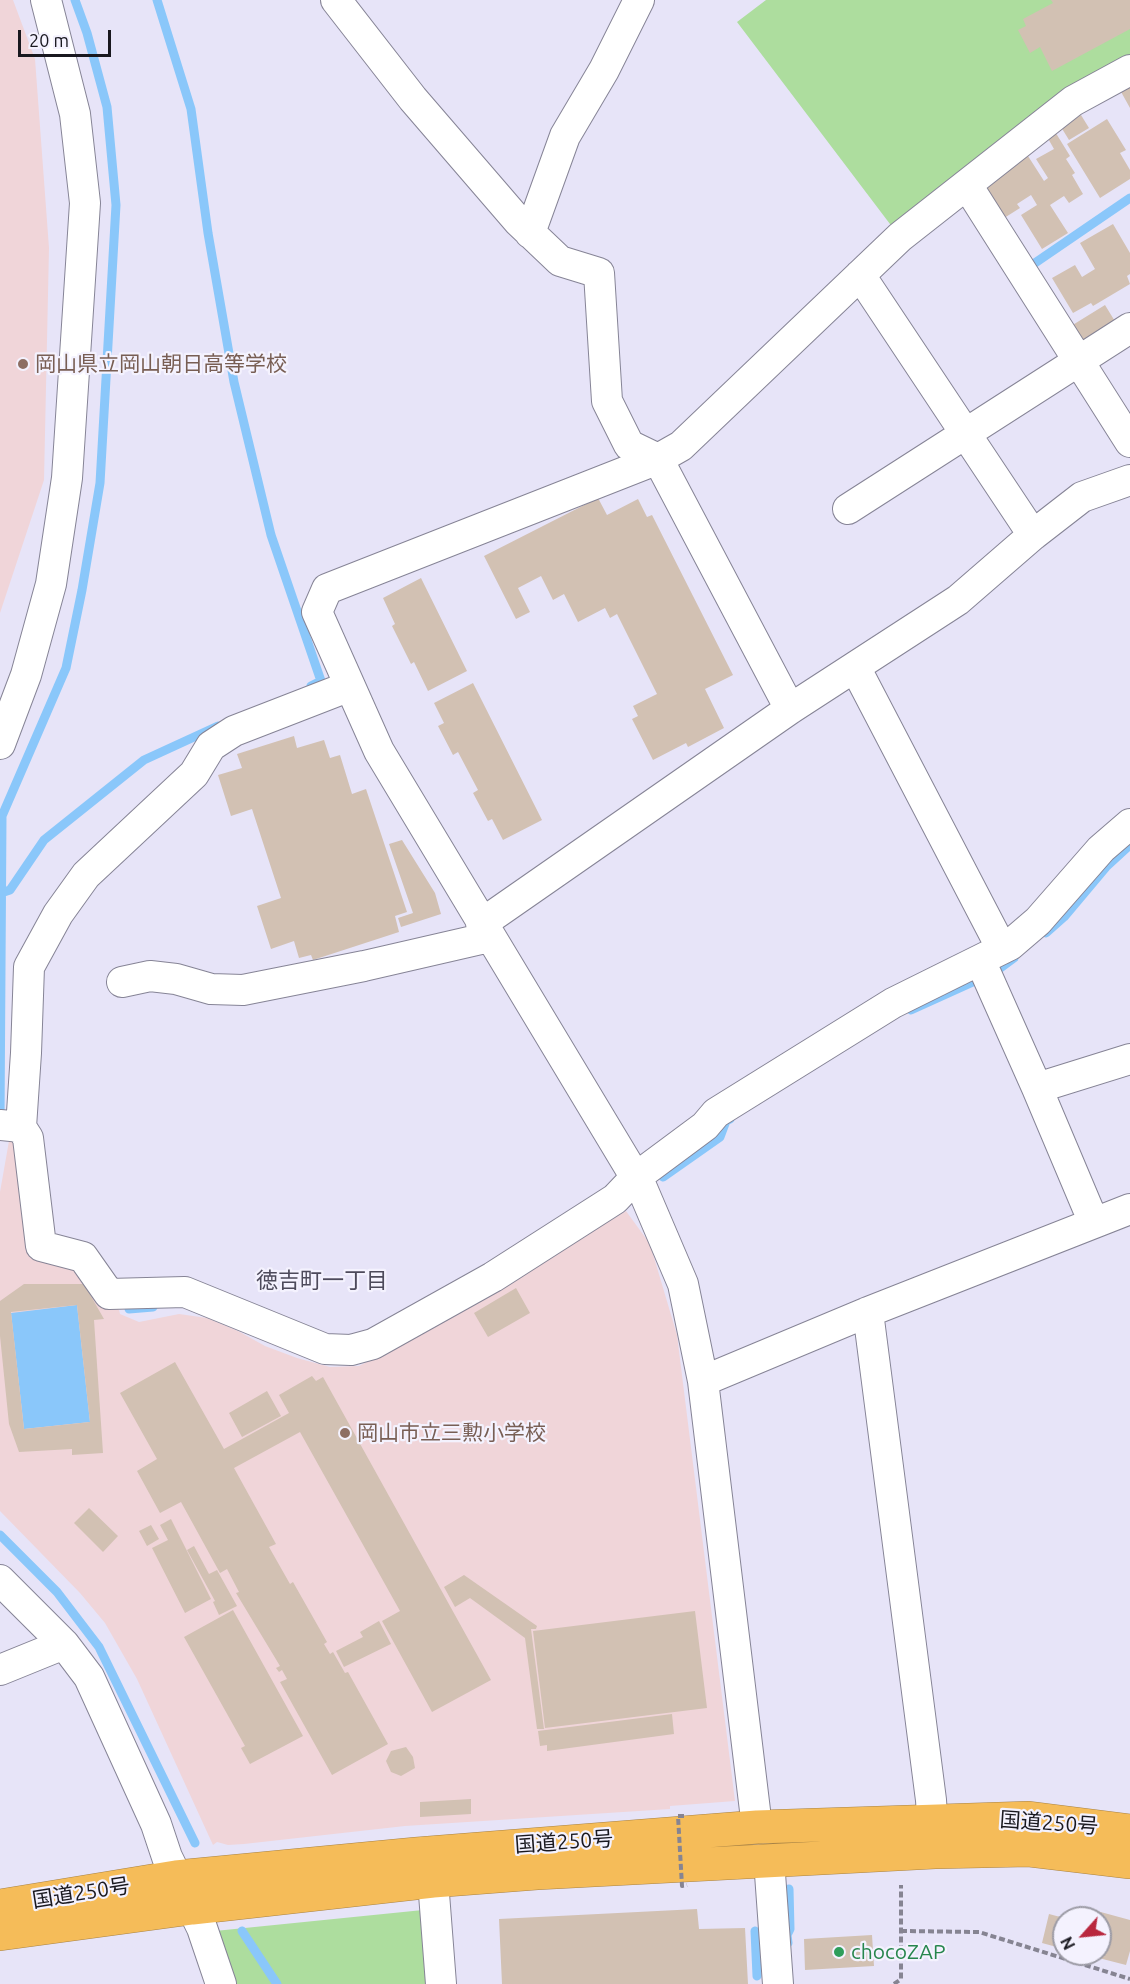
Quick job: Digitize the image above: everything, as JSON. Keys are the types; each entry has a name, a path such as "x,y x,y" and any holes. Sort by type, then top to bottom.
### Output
{"highway":[{"name":"国道250号","path":"0,1934 192,1908 433,1881 769,1860 934,1836 1029,1818 1130,1831"},
{"name":"国道250号","path":"0,1906 176,1877 428,1853 757,1827 934,1836 1130,1862"}],"street":[{"path":"0,744 26,675 51,584 67,478 85,203 75,114 46,0"},
{"path":"336,0 413,99 519,222 560,261 599,273 607,401 629,445 658,459 790,709"},
{"path":"530,233 565,136 604,70 639,0"},
{"path":"757,1827 703,1381 683,1284 651,1208 635,1178 379,751 317,612 327,589 658,459 681,446 900,237 1073,101 1130,70"},
{"path":"967,185 1130,442"},
{"path":"860,275 1033,536"},
{"path":"848,509 1130,328"},
{"path":"122,982 150,976 176,979 211,989 243,990 364,966 486,930 790,709 958,600 1082,496 1130,480"},
{"path":"855,667 988,964 1094,1223"},
{"path":"350,686 234,731 212,746 194,774 86,875 58,914 29,968 26,1053 12,1126 28,1138 41,1246 83,1257 109,1294 185,1292 325,1349 351,1350 373,1344 493,1277 615,1199 635,1178 705,1126 716,1113 828,1042 893,1003 988,964 1038,921 1101,849 1130,824"},
{"path":"1037,1088 1130,1059"},
{"path":"703,1381 868,1312 1130,1209"},
{"path":"868,1312 934,1836"},
{"path":"0,1580 64,1644 89,1677 156,1824 176,1877 202,1928 220,1984"},
{"path":"0,1670 64,1644"},
{"path":"769,1860 778,1984"},
{"path":"433,1881 441,1984"}],"path":[{"path":"684,1816 678,1816 682,1886 687,1885"},
{"path":"894,1984 901,1979 901,1875"},
{"path":"902,1931 979,1932 1130,1979"}],"shaded area":[{"name":"岡山県立岡山朝日高等学校","path":"0,0 13,0 35,59 49,248 44,480 0,613"},
{"name":"岡山市立三勲小学校","path":"9,1141 16,1143 39,1258 44,1263 75,1263 117,1302 120,1314 139,1322 179,1314 207,1318 265,1346 330,1367 359,1366 462,1311 626,1211 650,1244 677,1335 735,1801 670,1806 670,1809 405,1826 244,1844 228,1845 217,1842 213,1845 137,1679 105,1623 80,1593 0,1511 0,1192"}],"green space":[{"path":"766,0 1130,0 1130,58 893,228 737,22"},
{"path":"423,1910 431,1984 230,1984 215,1931"}],"water":[{"path":"77,1305 90,1422 24,1429 11,1313"}],"building":[{"path":"1051,0 1130,0 1130,29 1052,71 1040,47 1030,53 1018,30 1026,26 1023,19 1053,3"},
{"path":"1130,85 1130,108 1120,90"},
{"path":"1081,115 1089,128 1069,140 1061,127"},
{"path":"1107,119 1126,150 1120,153 1130,170 1130,179 1100,198 1067,144"},
{"path":"1054,130 1070,156 1066,159 1075,173 1072,175 1083,194 1069,203 1064,196 1050,205 1068,233 1042,249 1021,215 1037,205 1031,195 1017,204 1020,208 1001,220 980,186 1028,156 1044,181 1048,178 1036,159 1054,149 1046,135"},
{"path":"1113,224 1130,253 1130,274 1127,276 1130,284 1093,306 1091,303 1073,313 1052,278 1075,265 1082,277 1095,269 1080,243"},
{"path":"1105,305 1116,323 1082,344 1071,326"},
{"path":"598,498 607,515 638,499 647,517 652,515 733,675 705,689 724,728 688,747 686,743 653,760 632,719 638,716 633,706 657,694 617,614 610,618 605,608 578,622 564,594 553,600 541,576 518,588 530,612 516,619 484,556"},
{"path":"421,578 467,671 428,691 414,662 411,664 392,626 395,624 383,598"},
{"path":"473,683 542,820 503,840 492,819 488,821 473,793 478,790 458,752 453,755 438,726 444,723 434,703"},
{"path":"294,736 297,748 324,740 330,758 340,755 352,794 366,789 407,912 395,916 399,932 313,960 311,955 299,958 294,941 271,949 257,906 281,898 252,809 231,816 218,775 242,768 237,754"},
{"path":"402,840 435,893 441,914 401,927 398,918 413,913 389,844"},
{"path":"24,1284 84,1284 104,1319 94,1320 103,1453 72,1455 72,1449 19,1452 9,1424 0,1336 0,1301","holes":["77,1305 90,1422 24,1429 11,1312"]},
{"path":"516,1288 530,1313 488,1337 474,1313"},
{"path":"175,1362 224,1449 289,1413 279,1395 312,1376 316,1381 323,1377 491,1680 432,1712 382,1621 400,1611 300,1432 234,1468 276,1544 269,1547 290,1584 293,1582 327,1642 324,1644 330,1654 333,1652 345,1673 348,1672 388,1744 332,1775 280,1682 287,1679 282,1670 279,1672 276,1668 280,1666 236,1593 239,1592 227,1569 220,1573 181,1502 160,1513 137,1471 157,1459 120,1393"},
{"path":"267,1391 281,1416 242,1437 229,1413"},
{"path":"89,1508 118,1536 103,1552 74,1523"},
{"path":"171,1519 211,1599 185,1613 152,1548 168,1540 160,1525"},
{"path":"151,1525 159,1539 147,1546 139,1531"},
{"path":"194,1546 209,1574 217,1570 237,1606 219,1615 213,1602 215,1601 187,1550"},
{"path":"464,1575 537,1626 536,1629 531,1629 544,1729 537,1729 525,1638 470,1598 455,1607 444,1587"},
{"path":"233,1610 303,1736 250,1764 241,1748 245,1746 184,1637"},
{"path":"695,1611 707,1708 545,1728 533,1631"},
{"path":"379,1621 391,1644 344,1667 336,1651 363,1637 360,1632"},
{"path":"672,1714 674,1734 547,1751 547,1745 540,1746 538,1731"},
{"path":"406,1747 413,1757 415,1768 401,1776 391,1772 386,1761 391,1751"},
{"path":"471,1799 471,1814 420,1817 420,1802"},
{"path":"697,1909 699,1929 745,1928 748,1984 502,1984 499,1919"},
{"path":"1049,1914 1052,1915 1052,1946 1042,1943"},
{"path":"1112,1915 1130,1920 1130,1951 1126,1965 1112,1961"},
{"name":"chocoZAP","path":"872,1935 874,1966 805,1970 804,1939"}],"waterway":[{"path":"0,1121 2,816 66,668 100,483 116,205 107,107 87,33 75,0"},
{"path":"157,0 191,109 208,233 234,382 271,535 321,681 311,686"},
{"path":"1032,265 1130,198"},
{"path":"1,893 10,890 44,840 144,760 218,726"},
{"path":"1046,933 1064,917 1106,867 1130,845"},
{"path":"911,1010 995,972 1014,958"},
{"path":"663,1177 720,1137 726,1121 730,1119"},
{"path":"129,1309 153,1307"},
{"path":"0,1535 57,1592 99,1647 195,1843"},
{"path":"788,1943 789,1889"},
{"path":"242,1931 277,1984"},
{"path":"755,1931 757,1976"}],"place":[{"name":"岡山県立岡山朝日高等学校","path":"23,364"},
{"name":"岡山市立三勲小学校","path":"345,1433"},
{"name":"chocoZAP","path":"839,1952"}],"district":[{"name":"徳吉町一丁目","path":"322,1281"}]}
